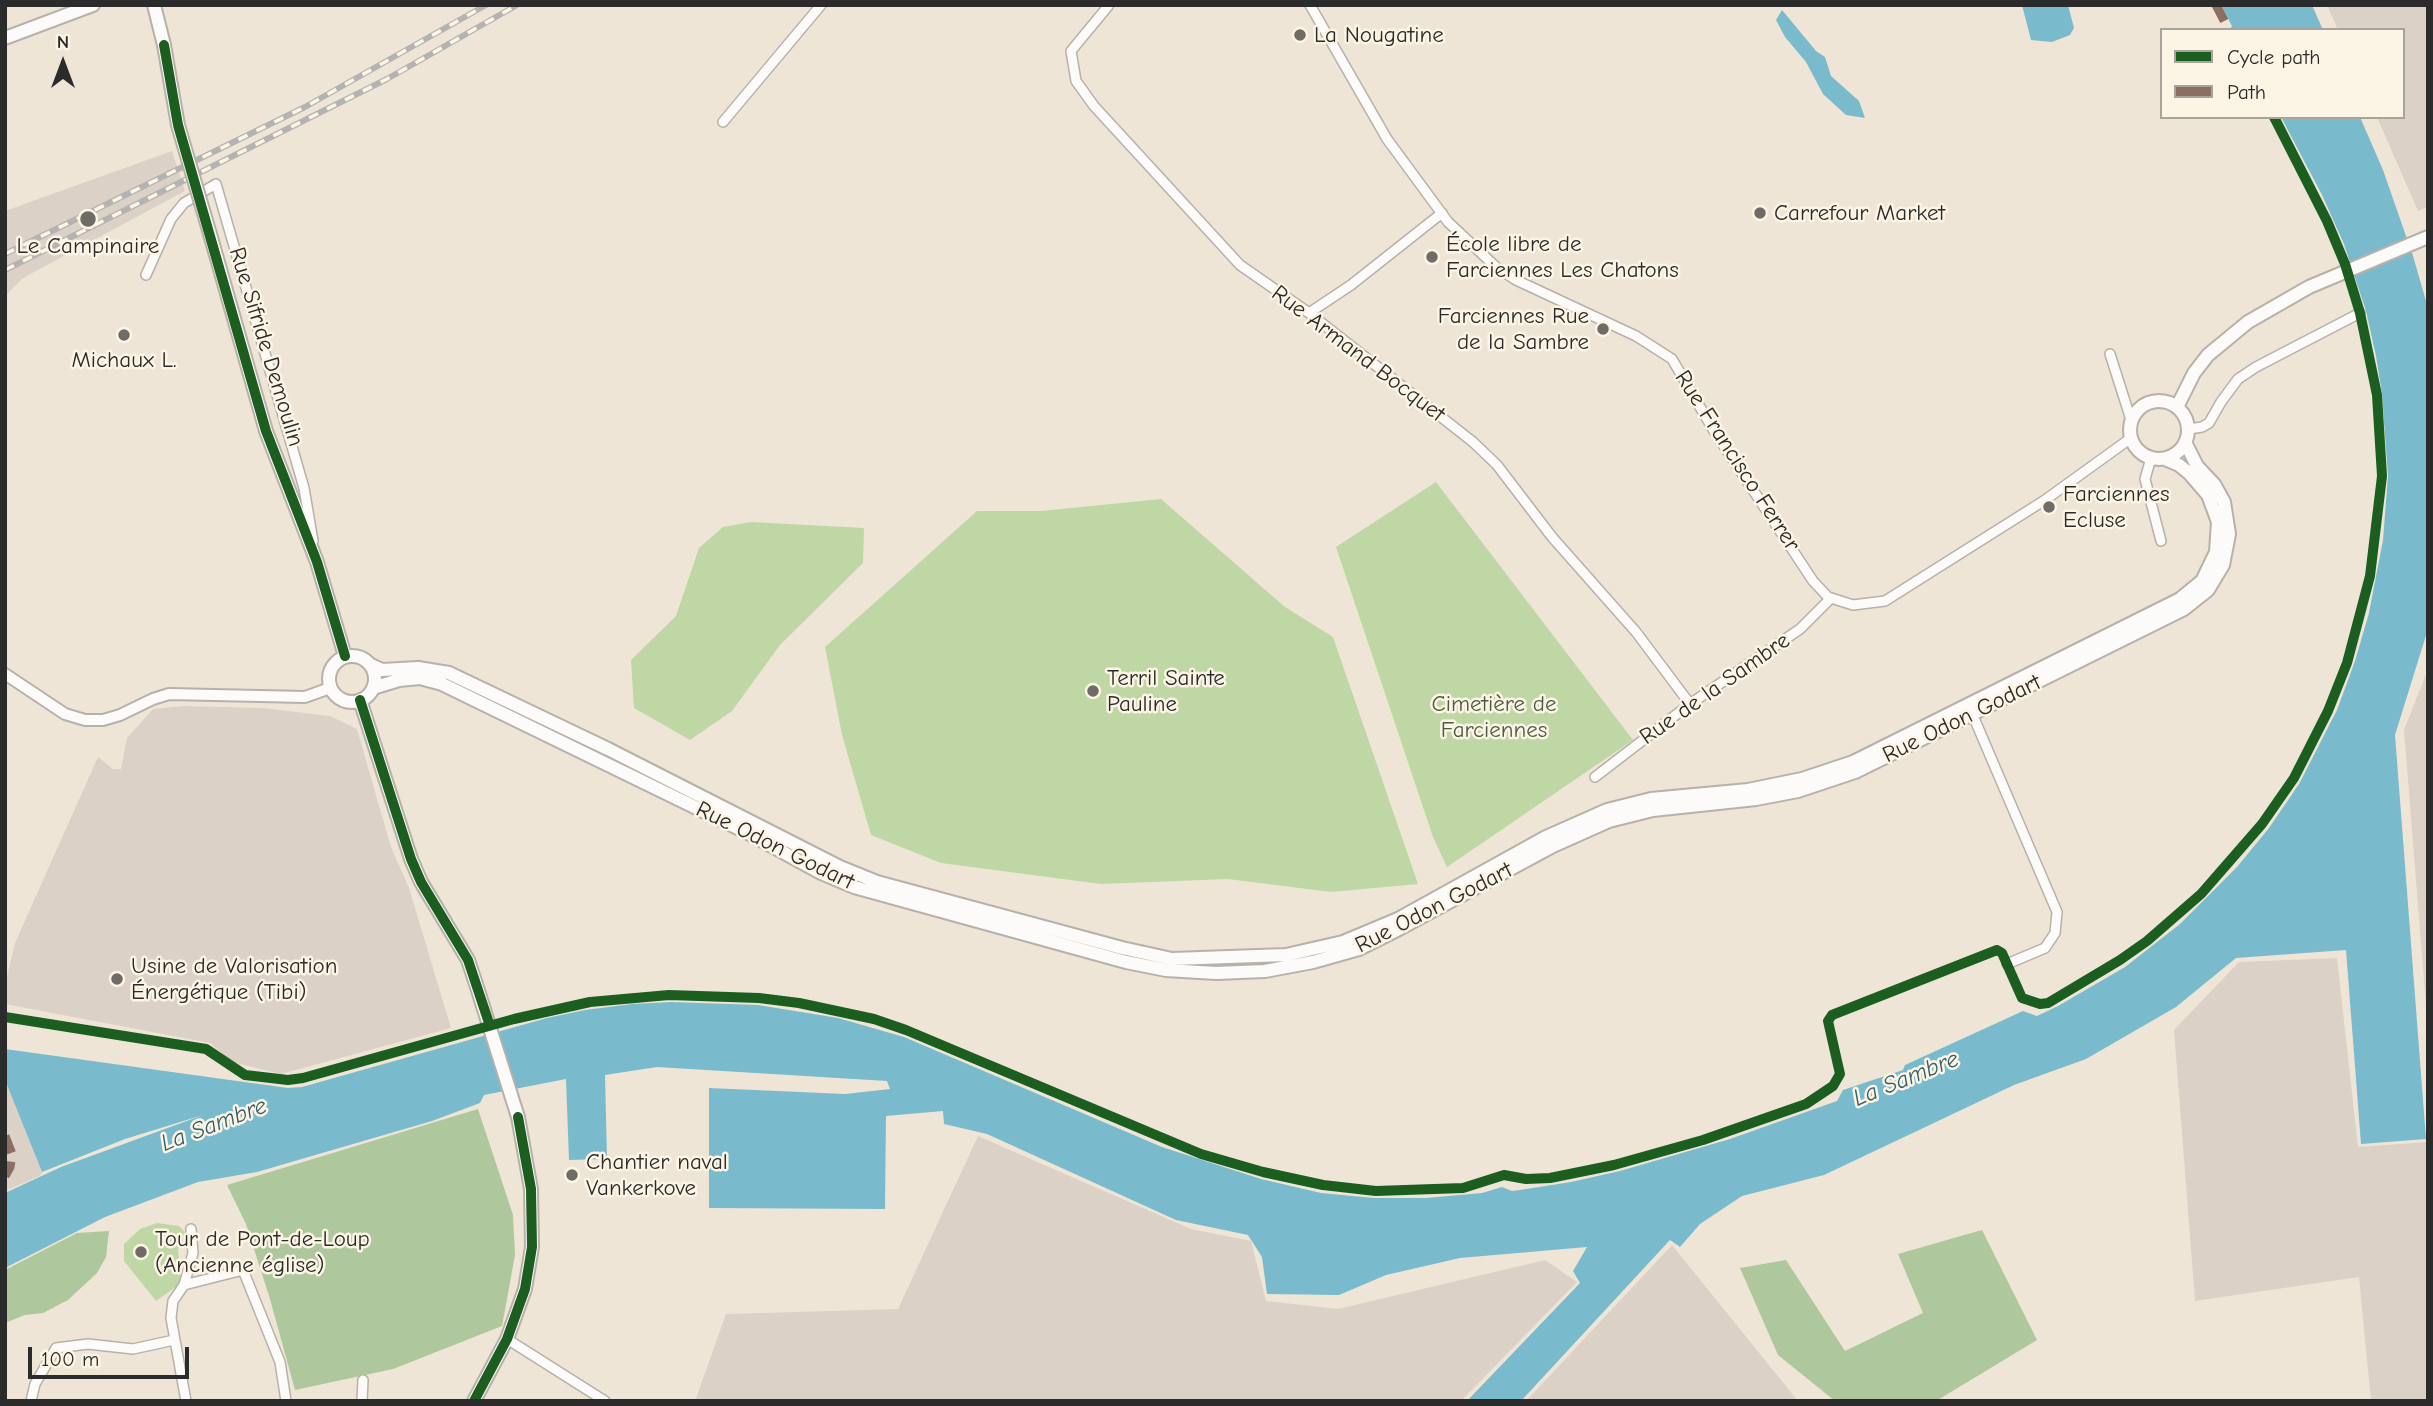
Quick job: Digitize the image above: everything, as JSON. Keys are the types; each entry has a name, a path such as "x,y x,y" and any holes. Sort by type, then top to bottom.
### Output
{"main road":[{"path":"5,38 93,5"},
{"name":"Rue Sifride Demoulin","path":"155,5 178,125 266,430 317,562 345,656"},
{"path":"2177,407 2194,373 2207,355 2227,337 2272,306 2325,280 2425,238"},
{"path":"2151,402 2169,402 2177,407 2187,420 2189,429 2186,444 2179,453 2158,459 2139,452 2131,438 2131,420 2136,412 2151,402"},
{"name":"Rue Odon Godart","path":"371,665 382,670 418,668 449,673 840,867 877,882 1172,959 1286,955 1343,942 1398,919 1546,837 1607,810 1651,799 1748,790 1802,779 1853,762 1971,710 2184,609 2208,590 2223,565 2229,534 2224,502 2214,484 2197,466 2186,444"},
{"name":"Rue Odon Godart","path":"373,688 399,680 420,678 442,684 854,887 1126,962 1166,970 1216,973 1265,971 1313,962 1359,949 1553,846 1609,821 1653,810 1756,799 1798,791 1855,772 2180,599 2202,581 2216,552 2218,522 2208,495 2196,481 2179,465 2158,459"},
{"path":"345,656 361,657 371,665 374,672 373,688 360,700 346,701 330,688 331,667 345,656"},
{"path":"360,700 411,859 421,882 468,960 517,1117 531,1189 532,1247 525,1289 507,1339 474,1401"}],"street":[{"path":"723,122 821,5"},
{"name":"Rue Armand Bocquet","path":"1109,5 1071,51 1076,81 1131,149 1240,265 1310,313 1473,442 1496,465 1552,537 1636,632 1690,704"},
{"name":"Rue Francisco Ferrer","path":"1310,5 1387,139 1442,214 1496,267 1516,280 1636,336 1672,359 1714,431 1813,581 1831,598"},
{"path":"146,275 171,219 184,203 216,184 304,488 317,562"},
{"path":"1310,313 1351,285 1442,214"},
{"path":"2189,429 2210,423 2221,401 2238,379 2279,354 2360,313"},
{"path":"2110,354 2131,420"},
{"path":"1831,598 1853,605 1885,601 2045,500 2131,438"},
{"path":"2158,459 2145,479 2161,541"},
{"name":"Rue de la Sambre","path":"1595,776 1690,704 1800,629 1831,598"},
{"path":"5,674 65,714 85,720 103,720 120,715 169,694 305,697 330,688"},
{"path":"1971,710 2057,912 2055,933 2045,948 2007,964"},
{"path":"186,1401 171,1318 173,1301 184,1286 194,1253 191,1229"},
{"path":"184,1286 243,1270 280,1362 286,1401"},
{"path":"507,1339 605,1401"},
{"path":"31,1401 35,1384 56,1348 88,1344 133,1349 174,1340"},
{"path":"362,1401 363,1380"}],"shaded area":[{"path":"2327,5 2428,5 2428,207 2418,211 2378,119 2405,119 2405,28 2337,28"},
{"path":"172,151 185,191 23,278 5,296 5,211"},
{"path":"2428,669 2428,1031 2404,730"},
{"path":"183,706 263,708 330,716 357,729 391,847 409,888 451,1028 281,1074 232,1062 210,1043 5,1004 5,985 15,943 98,757 113,769 121,769 127,738 153,709"},
{"path":"2337,958 2358,1147 2428,1142 2428,1401 2371,1401 2359,1277 2195,1301 2174,1030 2239,962"},
{"path":"5,1080 42,1172 40,1176 5,1191"},
{"path":"978,1136 1191,1229 1251,1241 1266,1301 1338,1309 1545,1260 1577,1282 1461,1401 695,1401 726,1314 898,1309"},
{"path":"1672,1245 1798,1401 1526,1401"}],"green space":[{"name":"Cimetière de Farciennes","path":"1436,482 1633,740 1447,867 1433,837 1336,547"},
{"name":"Terril Sainte Pauline","path":"1161,499 1285,607 1333,637 1418,884 1331,892 1228,879 1101,884 941,863 871,835 842,735 825,647 977,511 1041,511"},
{"path":"751,522 864,528 863,563 780,645 732,711 690,740 634,708 631,660 676,616 699,548 723,527"},
{"path":"478,1109 513,1215 515,1255 502,1326 393,1369 295,1390 246,1224 227,1185"},
{"path":"157,1223 179,1226 186,1233 185,1243 178,1249 181,1283 156,1301 124,1261 124,1244 140,1229"},
{"path":"1982,1230 2037,1340 1936,1401 1835,1401 1778,1355 1740,1268 1786,1260 1845,1351 1923,1313 1898,1254"},
{"path":"109,1231 106,1257 97,1273 68,1300 43,1313 25,1315 5,1323 5,1270 77,1233"}],"water":[{"path":"2022,5 2068,5 2074,28 2070,35 2052,42 2031,40"},
{"path":"2221,5 2312,5 2322,28 2233,28"},
{"path":"1782,10 1816,51 1825,57 1831,76 1859,101 1865,118 1846,115 1823,94 1806,62 1785,37 1776,20"},
{"name":"La Sambre","path":"2282,119 2361,119 2383,170 2428,308 2428,629 2395,735 2426,1139 2361,1144 2346,950 2236,958 2176,1007 2086,1059 2014,1085 1824,1175 1742,1196 1700,1224 1680,1247 1670,1240 1521,1401 1467,1401 1580,1283 1573,1271 1587,1247 1460,1258 1386,1275 1339,1295 1267,1294 1262,1257 1248,1235 1176,1220 987,1134 944,1124 943,1111 886,1116 885,1209 709,1208 709,1088 845,1094 890,1089 887,1081 657,1067 605,1075 607,1159 569,1160 566,1079 484,1095 480,1103 432,1121 257,1172 198,1182 105,1217 5,1268 5,1193 61,1167 203,1115 125,1139 42,1172 5,1080 5,1049 288,1088 302,1087 547,1018 585,1010 671,1002 758,1005 838,1018 904,1037 1162,1147 1261,1179 1321,1193 1374,1198 1426,1198 1482,1193 1502,1187 1512,1191 1571,1182 1620,1171 1730,1139 1837,1101 1843,1090 1903,1070 1905,1065 2023,1011 2037,1016 2125,967 2180,924 2237,867 2269,828 2299,784 2337,710 2355,661 2369,613 2383,540 2388,476 2382,394 2366,311 2344,244"}],"railway":[{"path":"5,254 305,107 486,5"},
{"path":"5,270 387,79 517,5"}],"marked path":[{"path":"2216,5 2228,28"},
{"path":"5,1136 12,1154 5,1176"}],"cycle path":[{"path":"164,45 178,125 266,431 317,562 345,656"},
{"path":"5,1017 206,1049 245,1075 288,1080 514,1019 590,1002 669,995 759,998 799,1003 874,1019 906,1030 1201,1154 1263,1172 1323,1185 1376,1191 1463,1188 1504,1175 1526,1179 1550,1178 1614,1165 1703,1140 1806,1104 1833,1086 1840,1074 1828,1021 1832,1015 1997,950 2002,953 2022,998 2040,1004 2048,1003 2147,941 2201,894 2262,824 2294,778 2328,711 2347,663 2370,576 2382,476 2377,395 2360,313 2345,264 2327,221 2275,119"},
{"path":"360,700 411,859 421,882 468,960 488,1020"},
{"path":"474,1401 507,1339 525,1289 532,1247 531,1189 518,1117"}],"place":[{"name":"La Nougatine","path":"1300,35"},
{"name":"Carrefour Market","path":"1760,213"},
{"name":"Le Campinaire","path":"88,219"},
{"name":"École libre de Farciennes Les Chatons","path":"1432,257"},
{"name":"Farciennes Rue de la Sambre","path":"1603,329"},
{"name":"Michaux L.","path":"124,335"},
{"name":"Farciennes Ecluse","path":"2049,507"},
{"name":"Terril Sainte Pauline","path":"1093,691"},
{"name":"Usine de Valorisation Énergétique (Tibi)","path":"117,979"},
{"name":"Chantier naval Vankerkove","path":"572,1175"},
{"name":"Tour de Pont-de-Loup (Ancienne église)","path":"141,1252"}]}
